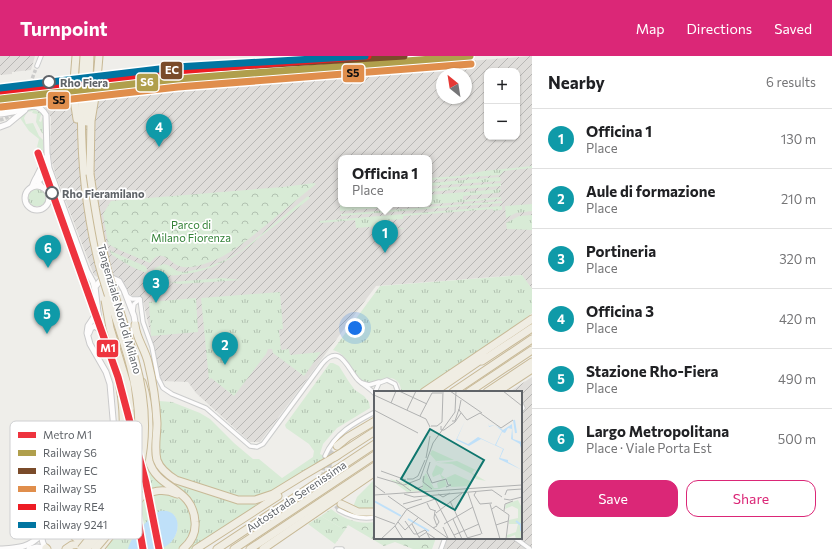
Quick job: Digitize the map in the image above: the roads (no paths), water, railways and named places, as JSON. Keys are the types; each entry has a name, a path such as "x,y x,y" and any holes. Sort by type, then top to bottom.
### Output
{"highway":[{"path":"76,56 74,97 77,116 78,143 83,166"},
{"name":"Tangenziale Nord di Milano","path":"84,56 81,111 83,166 89,216 99,264 133,374 139,410 139,421"},
{"name":"Tangenziale Nord di Milano","path":"90,56 87,116 87,143 90,174 104,258 138,370 145,420 145,439 142,458"},
{"path":"90,174 91,121 96,91 99,56"},
{"path":"99,264 102,289 109,323 127,384 131,421"},
{"path":"436,391 503,345 532,321"},
{"path":"426,391 532,321"},
{"path":"135,325 137,335 148,360 156,405 157,461 169,476 176,480 233,498 244,501 255,500 273,494 338,455"},
{"path":"458,376 532,328"},
{"path":"102,331 112,355 120,388 124,421"},
{"path":"454,391 532,339"},
{"path":"470,391 532,350"},
{"path":"488,391 532,362"},
{"path":"499,391 532,369"},
{"path":"138,370 146,393 148,408 148,458 156,475 169,489 184,499 194,512 194,534 183,549"},
{"path":"338,446 348,437 374,423"},
{"path":"201,549 374,432"},
{"name":"Autostrada Serenissima","path":"217,549 374,445"},
{"name":"Autostrada Serenissima","path":"234,549 374,455"},
{"path":"263,549 272,539 374,467"},
{"path":"251,549 272,539 374,473"},
{"path":"142,497 154,491 169,489"},
{"path":"340,507 358,512 374,512"},
{"path":"196,549 227,530"},
{"path":"77,539 89,542 97,549"},
{"name":"Tangenziale Nord di Milano","path":"84,547 93,539"},
{"name":"Tangenziale Nord di Milano","path":"97,549 104,539"},
{"path":"97,549 105,539"},
{"path":"65,549 76,544 97,549"}],"street":[{"path":"37,66 41,56"},
{"path":"0,127 8,124 33,106"},
{"path":"0,114 15,112 26,107 33,106 42,109 47,117 47,153 46,159 32,187 26,193 25,200 29,206 36,210 43,208 49,201 48,193 38,183 39,179 46,176 54,182"},
{"path":"47,153 51,175 87,271 94,284 102,331"},
{"path":"38,175 44,171 49,172 51,175"},
{"path":"32,187 43,187"},
{"path":"87,271 96,280 108,278 116,279 121,284 134,316"},
{"path":"95,290 100,280"},
{"path":"125,294 130,299 140,299"},
{"path":"89,340 91,328 95,326 111,338 121,338 131,333 135,325 133,305 140,299"},
{"path":"140,299 143,322 152,347 158,378 163,388 172,394 206,408 250,446 257,447 263,444 322,364 329,357 336,355 343,359 355,377 374,392"},
{"path":"97,306 94,317 87,328 91,347 109,380 113,421"},
{"path":"361,383 369,385 387,380 393,382 398,391"},
{"path":"375,391 376,387 380,382"},
{"path":"325,456 333,441 344,430 353,423 374,412"},
{"path":"340,507 348,515 358,518 374,517"},
{"path":"0,549 27,546 37,539"},
{"path":"42,539 47,549"},
{"path":"65,549 70,542 70,539"},
{"path":"441,549 445,539"},
{"path":"516,539 530,549"},
{"path":"29,549 37,547 47,549"},
{"path":"337,549 342,549"}],"water":[{"path":"160,511 168,511 173,514 177,519 178,526 173,540 168,545 160,549 128,549 132,539 142,539 142,527"}],"tunnel":[{"path":"0,120 8,117 20,106 37,66"},
{"path":"335,498 328,478 328,464 337,446"},
{"path":"325,456 323,482 328,497"},
{"path":"332,502 339,510"}],"metro line":[{"name":"M1","path":"38,153 118,377 130,421"},
{"name":"M1","path":"142,468 159,549"},
{"name":"M1","path":"141,539 143,549"}],"rail line":[{"name":"9241","path":"0,88 176,67 365,56"},
{"name":"RE4","path":"0,91 176,71 368,56"},
{"name":"EC","path":"0,90 176,70 404,56"},
{"name":"S6","path":"0,99 177,79 470,56"},
{"name":"S5","path":"1,107 178,87 471,64"}],"place":[{"name":"Rho Fiera","path":"49,82"},
{"name":"Officina 3","path":"159,147"},
{"name":"Rho Fieramilano","path":"52,193"},
{"name":"Officina 1","path":"385,253"},
{"name":"Largo Metropolitana","path":"48,268"},
{"name":"Portineria","path":"156,303"},
{"name":"Stazione Rho-Fiera","path":"47,334"},
{"name":"Aule di formazione","path":"225,365"}],"park label":[{"name":"Parco di Milano Fiorenza","path":"191,230"}]}
